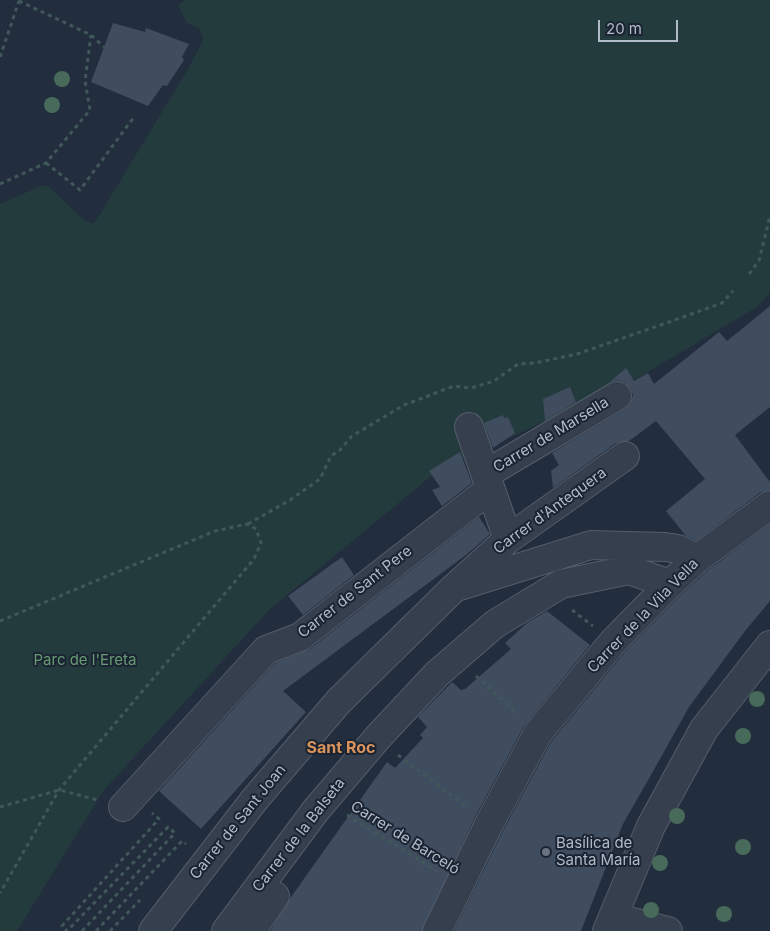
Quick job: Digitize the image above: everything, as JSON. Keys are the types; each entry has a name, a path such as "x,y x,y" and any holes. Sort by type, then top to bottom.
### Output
{"street":[{"name":"Carrer de Marsella","path":"488,482 617,396"},
{"path":"469,427 508,539"},
{"name":"Carrer d'Antequera","path":"454,588 508,539 625,456"},
{"name":"Carrer de Sant Pere","path":"123,807 266,650 300,637 488,482"},
{"name":"Carrer de la Vila Vella","path":"437,931 538,733 613,642 670,584 696,559 770,505"},
{"path":"454,588 591,545 665,547 678,549 696,559"},
{"path":"460,659 495,624 561,584 629,570 670,584"},
{"name":"Carrer de Sant Joan","path":"152,931 255,799 339,701 454,588"},
{"path":"668,931 610,924 651,826 704,729 770,646"},
{"name":"Carrer de la Balseta","path":"251,931 338,810 460,659"},
{"name":"Carrer de la Balseta","path":"226,931 316,810 379,736 437,674 460,659"}],"path":[{"path":"0,58 18,0 91,35 104,47"},
{"path":"0,184 46,163 90,110 85,81 91,35"},
{"path":"46,163 80,190 134,117"},
{"path":"749,274 759,261 770,216"},
{"path":"0,621 215,531 248,524 320,480 331,456 340,450 352,436 404,405 454,386 471,388 494,381 518,364 535,363 577,354 722,303 733,291"},
{"path":"0,893 59,790 254,559 261,543 256,530 248,524"},
{"path":"549,592 613,642"},
{"path":"460,659 538,733"},
{"path":"388,747 490,824"},
{"path":"0,807 59,790 123,807 140,822 152,813 159,819 62,926 67,931 168,827 175,833 82,931"},
{"name":"Carrer de Barceló","path":"338,810 460,885"},
{"path":"96,931 182,841 190,848"},
{"path":"110,931 144,896"}],"green space":[{"name":"Parc de l'Ereta","path":"185,0 770,0 770,293 757,307 643,375 435,473 269,610 104,790 17,931 0,931 0,204 41,186 48,186 83,219 94,224 188,69 203,40 199,28 187,23 178,5"}],"building":[{"path":"113,23 145,32 146,28 189,44 182,57 184,60 167,86 163,85 148,106 91,82"},
{"path":"770,306 770,407 735,435 770,482 770,490 761,492 696,541 686,536 666,511 705,479 656,421 629,441 616,443 553,488 551,471 559,465 552,453 625,409 630,404 633,395 630,388 624,382 617,380 610,382 626,368 634,381 648,373 654,384 719,332 727,341"},
{"path":"570,387 576,402 545,421 543,399"},
{"path":"503,415 504,418 508,417 515,433 493,448 484,423"},
{"path":"460,452 472,483 442,506 432,490 440,487 429,471"},
{"path":"479,517 490,534 466,555 283,691 306,712 201,829 159,791 275,663 310,649"},
{"path":"770,524 770,601 745,631 689,707 623,824 581,931 454,931 503,831 551,742 625,652 681,595 707,571"},
{"path":"342,557 354,575 303,615 288,596"},
{"path":"547,611 590,645 524,726 475,817 422,931 270,931 291,897 387,762 395,768 423,738 420,735 427,727 418,717 452,682 461,690 465,689 511,649 505,643 527,623"}],"place":[{"name":"Basílica de Santa María","path":"546,852"}],"district":[{"name":"Sant Roc","path":"341,748"}]}
